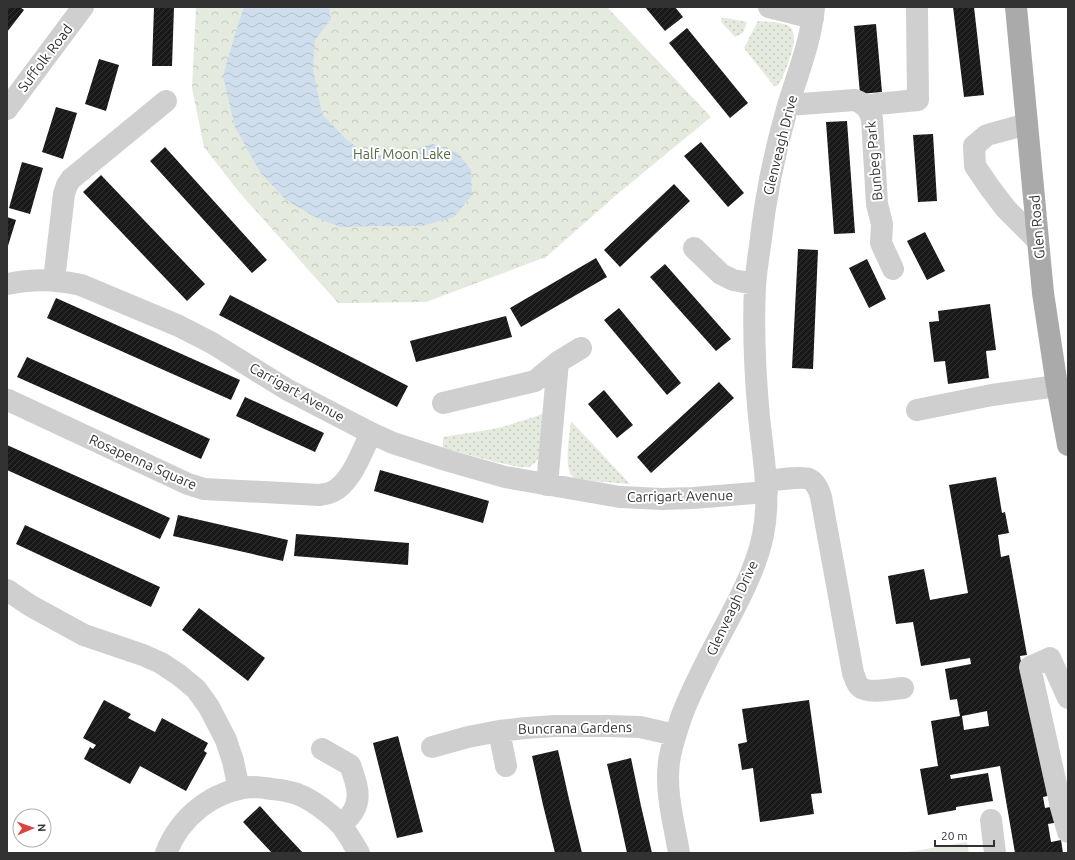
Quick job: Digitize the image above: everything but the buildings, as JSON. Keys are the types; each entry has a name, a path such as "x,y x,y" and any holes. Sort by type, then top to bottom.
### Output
{"main road":[{"name":"Glen Road","path":"1016,7 1043,292 1057,386 1068,445"}],"street":[{"name":"Suffolk Road","path":"7,109 83,7"},
{"path":"769,7 814,12"},
{"path":"866,106 918,100 916,10"},
{"name":"Glenveagh Drive","path":"679,853 668,783 669,761 675,735 690,694 743,590 752,569 765,524 766,487 757,390 755,337 756,284 763,216 778,140 808,42 814,12"},
{"name":"Bunbeg Park","path":"788,105 855,100 861,102 870,111 872,119 877,204 882,224 881,243 893,269"},
{"path":"54,280 64,194 67,185 71,179 166,101"},
{"path":"1028,124 986,135 974,146 975,166 1006,209 1038,241"},
{"path":"694,248 721,274 733,280 756,284"},
{"name":"Carrigart Avenue","path":"7,284 36,280 54,280 81,285 179,326 212,343 288,390 392,443 505,477 620,497 662,499 693,498 766,487 799,478 809,479 818,487 821,497 853,673 856,681 859,686 871,691 903,688"},
{"path":"443,404 535,381 558,362 580,348"},
{"path":"547,484 558,362"},
{"path":"917,410 992,395 1057,386"},
{"name":"Rosapenna Square","path":"8,400 188,484 204,489 320,495 330,493 341,487 350,476 371,433"},
{"path":"7,590 31,606 84,635 143,655 161,663 196,689 209,706 226,740 233,761 239,789"},
{"path":"1068,698 1050,658 1030,667 1060,807 1068,832"},
{"name":"Buncrana Gardens","path":"432,747 468,737 499,731 555,726 640,727 675,735"},
{"name":"Buncrana Gardens","path":"499,731 506,766"},
{"path":"322,748 350,764 356,782 358,793 354,811 342,825"},
{"path":"166,853 177,831 197,809 224,794 239,789 252,787 279,789 294,793 312,801 342,825 359,853"},
{"path":"991,820 996,853"}],"green space":[{"name":"Half Moon Lake","path":"196,7 607,7 711,117 615,196 544,259 543,258 426,302 338,303 239,192 204,147 192,88"},
{"path":"722,18 747,22 743,33 735,37 723,24 721,21"},
{"path":"758,21 789,26 793,32 794,44 785,71 777,86 774,86 744,48"},
{"path":"543,414 540,456 535,463 529,467 519,467 496,462 443,448 443,437 506,426"},
{"path":"571,421 630,484 578,480 573,477 568,466"},
{"path":"967,842 969,853 902,853"}],"water":[{"name":"Half Moon Lake","path":"244,7 329,7 331,19 315,40 313,69 322,114 347,140 369,156 392,155 433,144 458,153 471,170 472,195 454,217 422,226 341,227 317,218 286,200 260,172 235,127 223,76"}]}
